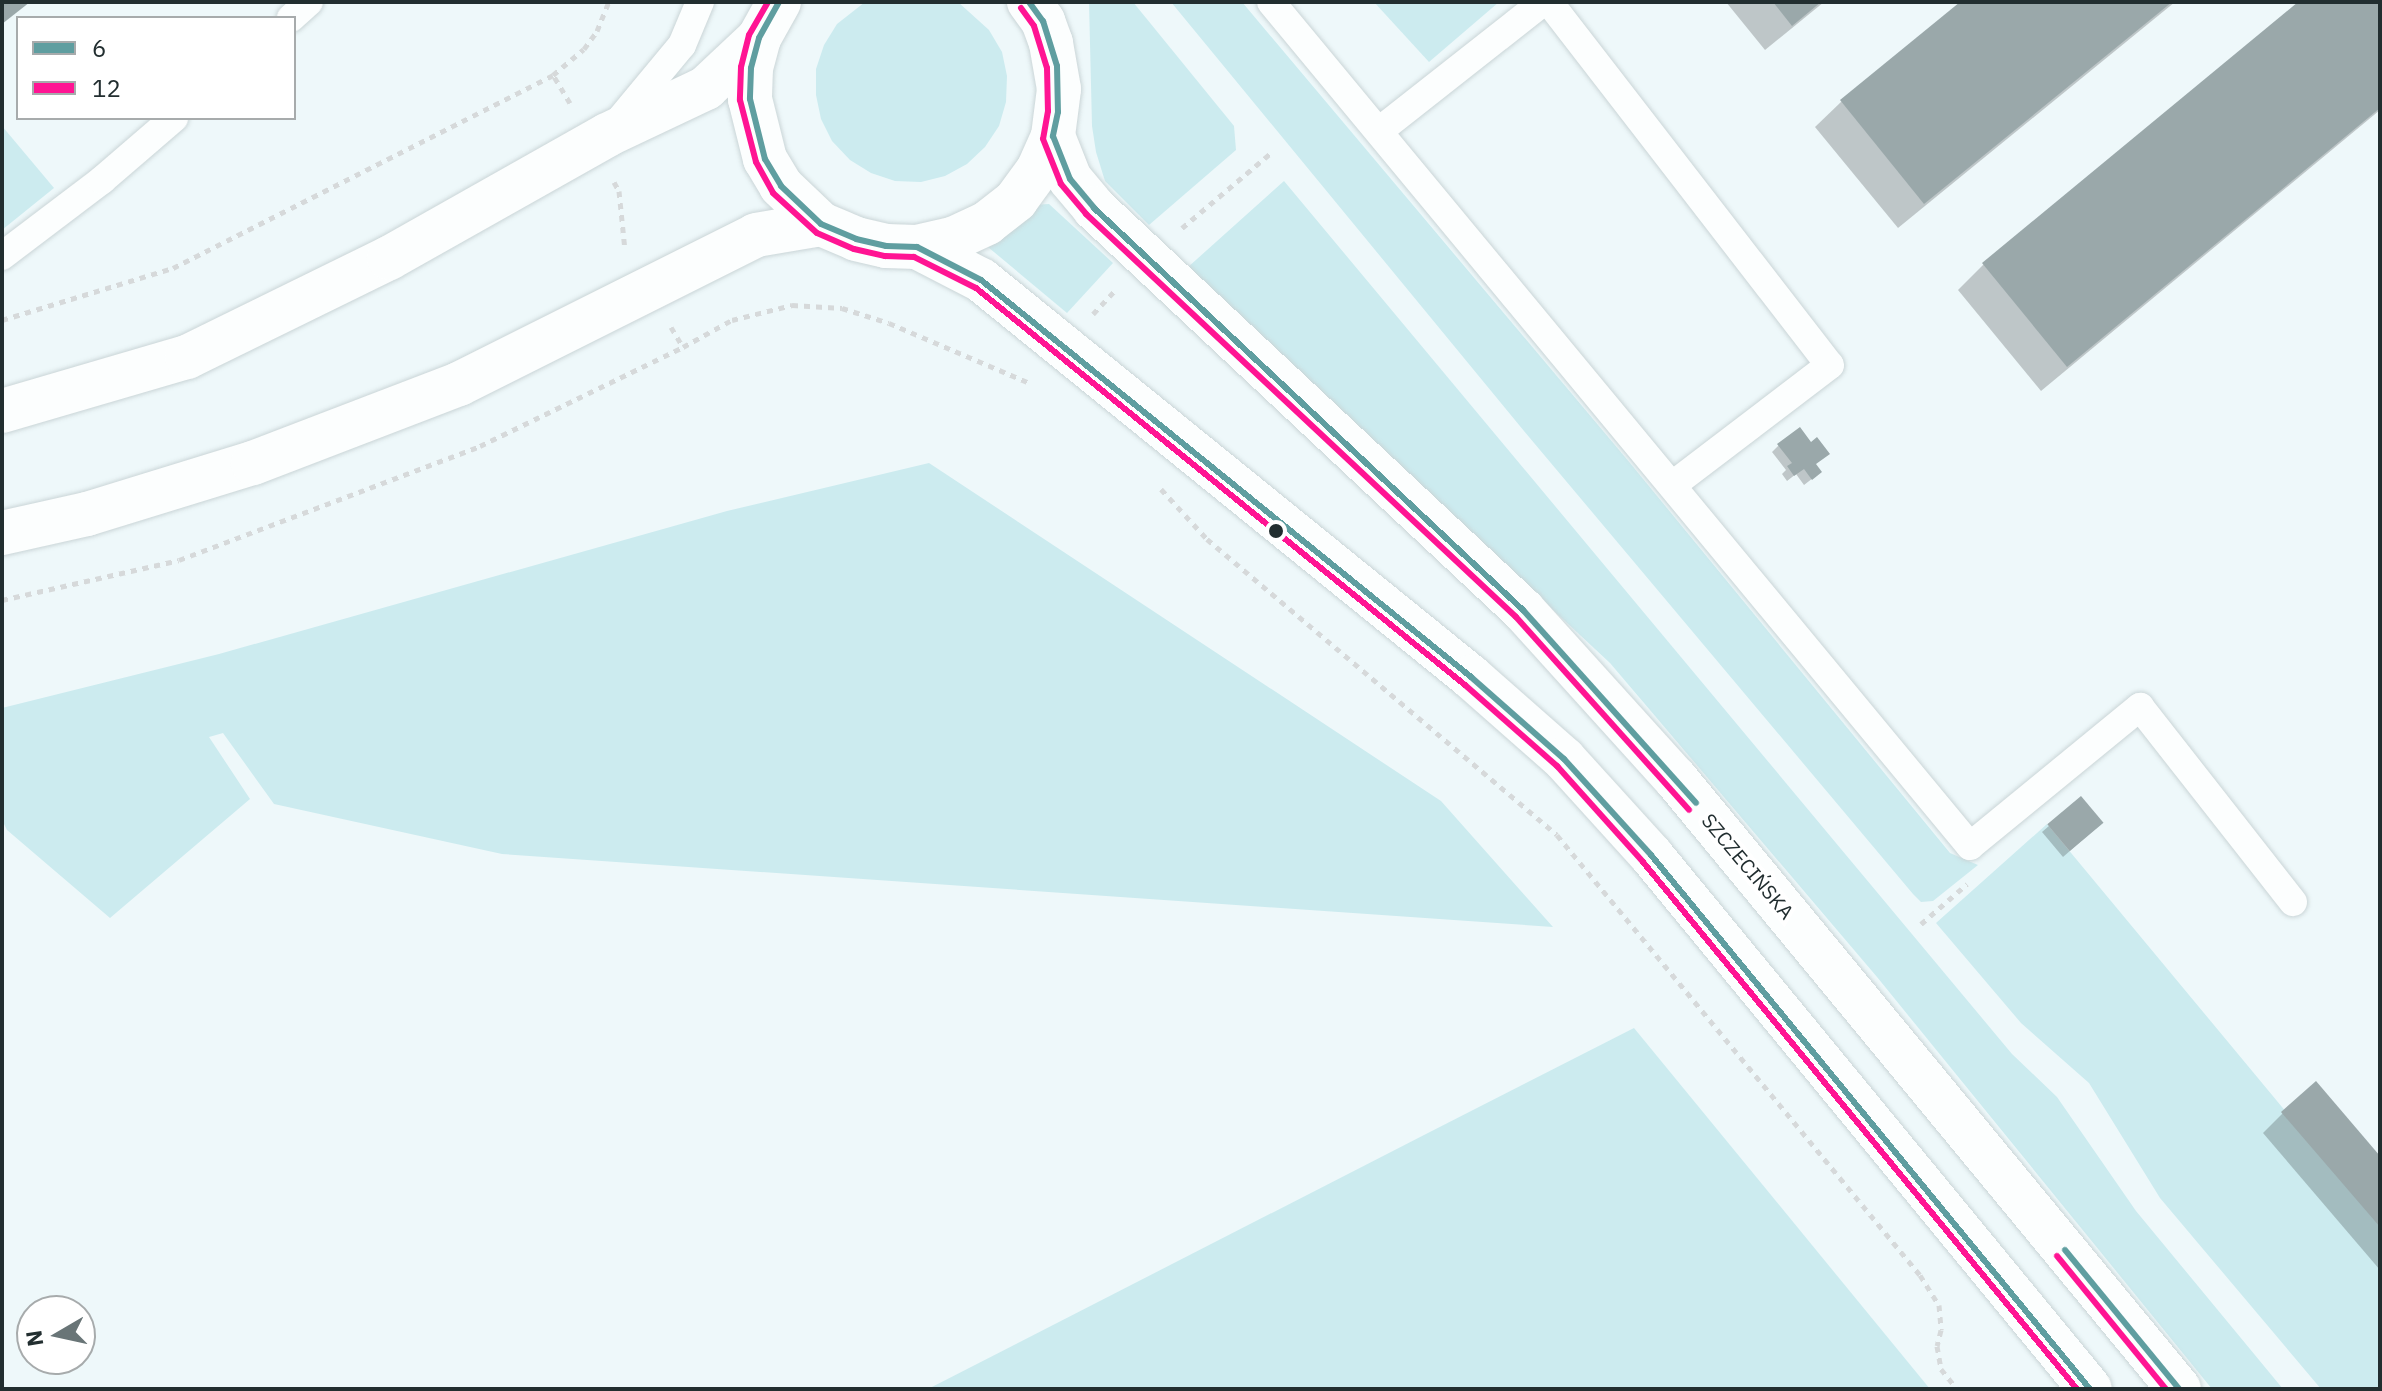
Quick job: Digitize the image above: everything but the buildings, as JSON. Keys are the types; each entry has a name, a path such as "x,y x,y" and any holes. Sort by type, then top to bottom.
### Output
{"main road":[{"path":"769,20 751,68 750,99 755,130 765,159 781,186 821,224 856,239 886,246 917,247 953,239 997,215 1016,200 1038,170 1053,136 1058,112 1057,66 1043,21 1029,2"},
{"path":"2,411 187,357 389,258 607,135 706,88 769,20"},
{"name":"SZCZECIŃSKA","path":"1053,136 1070,179 1094,208 1523,610 1665,767 2179,1389"},
{"path":"2,533 87,514 253,463 459,384 756,235 821,224"},
{"path":"917,247 981,280 1471,677 1564,759 1651,855 2090,1389"}],"lane":[{"path":"293,16 309,2"},
{"path":"607,135 682,45 700,2"},
{"path":"1271,2 1674,484 1970,846 2140,707 2293,902"},
{"path":"1379,131 1543,2"},
{"path":"1549,2 1830,365 1674,484"},
{"path":"2,256 102,180 172,120"}],"path":[{"path":"2,320 173,268 553,75"},
{"path":"2,600 179,560 480,446 683,347"},
{"path":"1153,481 1207,539 1557,835 1920,1275 1939,1305 1941,1330 1937,1346 1941,1369 1957,1389"},
{"path":"1921,924 1986,868 1970,846"}],"shaded area":[{"path":"865,2 958,2 989,30 1002,52 1007,76 1006,102 999,126 985,147 967,164 945,176 921,182 895,181 871,173 850,160 832,141 821,119 816,95 816,69 824,45 837,24"},
{"path":"1089,2 1133,2 1234,126 1236,150 1149,225 1105,181 1096,152 1092,126"},
{"path":"1171,2 1242,2 1630,463 1950,853 1978,865 1933,901 1921,902 1913,894 1524,431"},
{"path":"1374,2 1499,2 1429,62"},
{"path":"2,126 54,188 2,230"},
{"path":"1284,181 2012,1054 2057,1097 2136,1211 2283,1389 2212,1389 1877,977 1610,663 1187,268"},
{"path":"1049,204 1113,263 1067,313 982,242 1034,205"},
{"path":"929,463 1441,801 1553,927 502,854 274,804 223,733 209,737 250,799 110,918 7,830 2,820 2,708 219,654 727,511"},
{"path":"2047,824 2380,1225 2380,1389 2321,1389 2160,1198 2089,1083 2021,1023 1936,923"},
{"path":"1634,1028 1930,1389 928,1389 1426,1134"}],"transit line":[{"name":"12","path":"768,2 749,35 741,67 740,100 756,162 773,193 817,233 854,249 885,256 914,257 976,288 1465,685 1557,766 1643,862 2077,1389"},
{"name":"6","path":"779,2 759,38 751,68 750,99 765,159 781,186 821,224 856,239 886,246 917,247 981,280 1471,677 1564,759 1651,855 2090,1389"},
{"name":"6","path":"1029,2 1043,21 1057,66 1058,112 1053,136 1070,179 1094,208 1523,610 1696,803"},
{"name":"12","path":"1021,8 1034,26 1047,68 1048,111 1043,139 1061,184 1086,214 1516,617 1689,810"},
{"name":"6","path":"2065,1250 2179,1389"},
{"name":"12","path":"2057,1256 2166,1389"}]}
